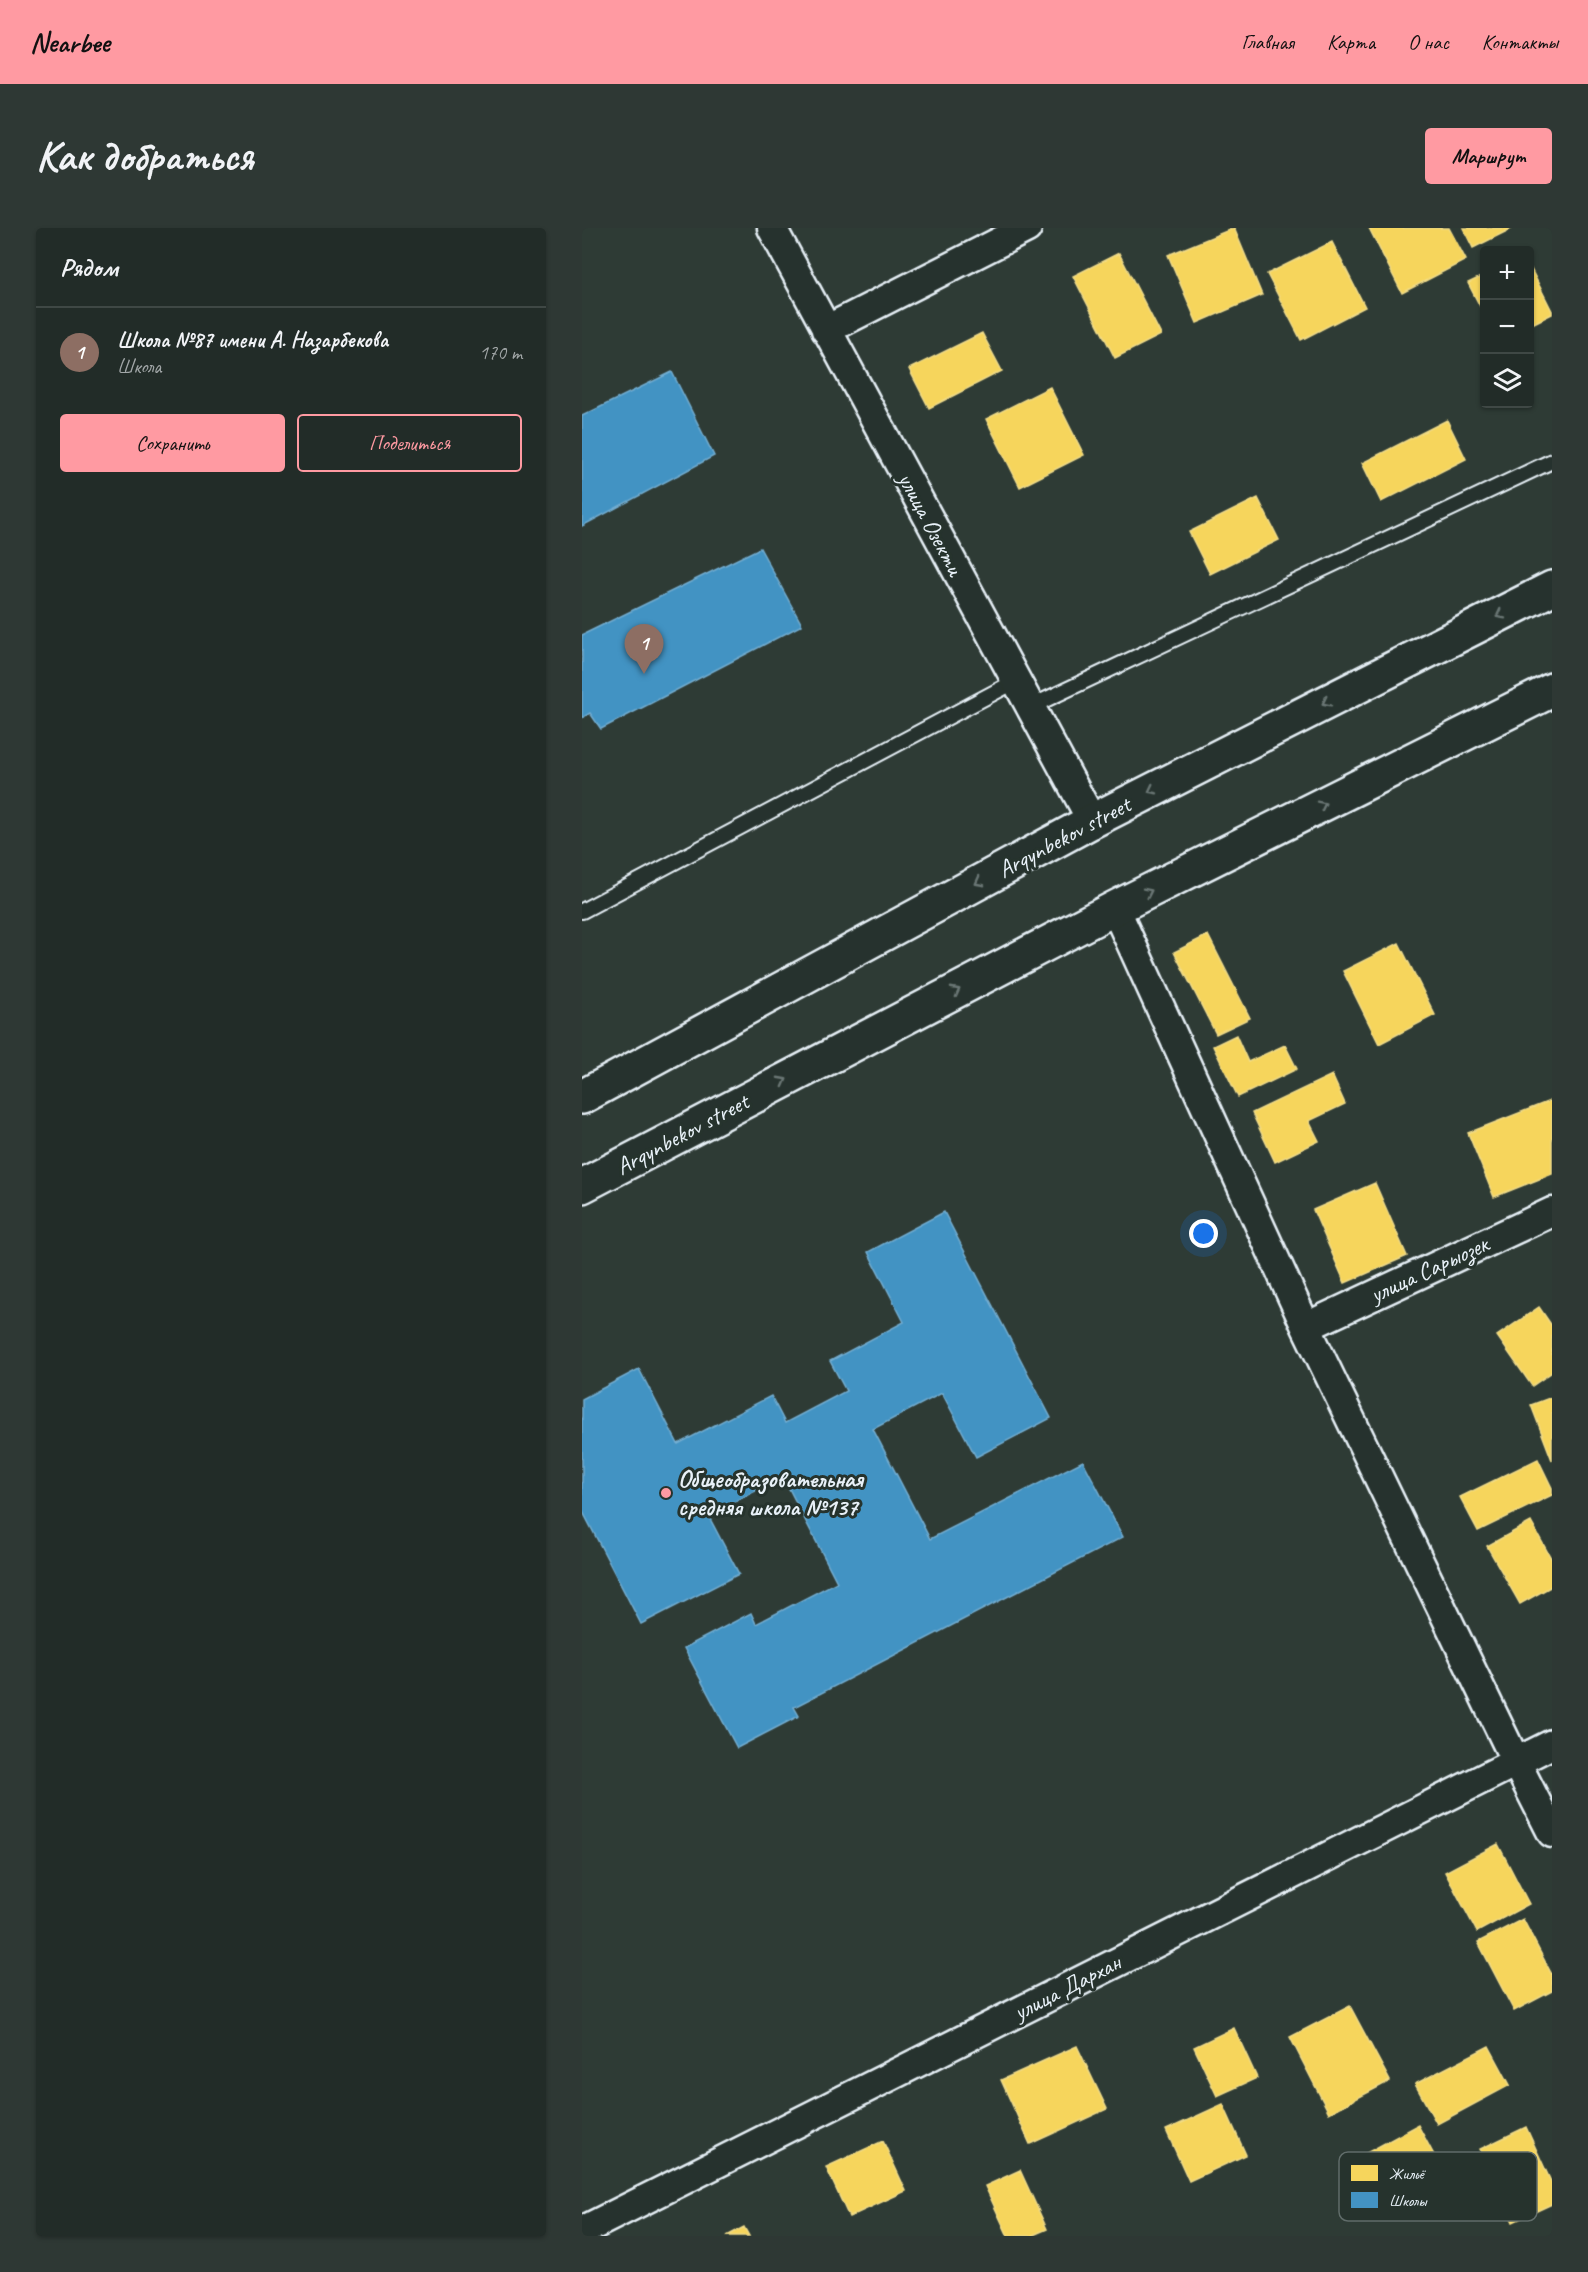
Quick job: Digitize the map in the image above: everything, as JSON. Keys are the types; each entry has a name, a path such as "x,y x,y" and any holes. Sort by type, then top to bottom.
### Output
{"main road":[{"name":"Arqynbekov street","path":"582,1097 1092,821 1552,588"},
{"name":"Arqynbekov street","path":"582,1186 1115,908 1552,690"}],"street":[{"name":"улица Озекти","path":"772,228 1092,821"},
{"path":"826,330 1027,228"},
{"path":"1115,908 1306,1327 1552,1833"},
{"name":"улица Сарыозек","path":"1306,1327 1552,1212"},
{"name":"улица Дархан","path":"582,2231 1552,1744"}],"lane":[{"path":"1030,707 1552,461"},
{"path":"582,911 1016,681"}],"building: Жильё":[{"path":"1234,228 1262,295 1197,323 1168,255"},
{"path":"1369,228 1449,228 1466,260 1402,293"},
{"path":"1463,228 1513,228 1473,248"},
{"path":"1332,242 1365,307 1301,340 1267,274"},
{"path":"1119,253 1161,335 1115,358 1073,276"},
{"path":"1534,275 1552,311 1552,314 1534,323"},
{"path":"1480,277 1480,306 1468,283"},
{"path":"982,333 1002,371 929,408 909,369"},
{"path":"1050,387 1084,455 1020,487 986,419"},
{"path":"1447,420 1466,459 1381,502 1362,463"},
{"path":"1258,498 1279,540 1210,574 1189,532"},
{"path":"1208,935 1250,1018 1216,1034 1174,952"},
{"path":"1399,943 1435,1015 1379,1044 1343,971"},
{"path":"1236,1035 1248,1062 1285,1045 1297,1069 1238,1097 1213,1046"},
{"path":"1332,1075 1345,1104 1309,1121 1319,1141 1275,1162 1252,1113"},
{"path":"1552,1100 1552,1174 1494,1197 1468,1133"},
{"path":"1375,1183 1407,1256 1345,1283 1313,1210"},
{"path":"1539,1307 1552,1326 1552,1372 1532,1386 1497,1336"},
{"path":"1552,1397 1552,1460 1531,1405"},
{"path":"1538,1459 1552,1488 1552,1495 1478,1531 1460,1497"},
{"path":"1531,1522 1552,1560 1552,1586 1520,1604 1487,1546"},
{"path":"1498,1844 1529,1904 1477,1932 1445,1872"},
{"path":"1523,1919 1552,1975 1552,1991 1514,2011 1478,1942"},
{"path":"1350,2006 1390,2081 1329,2113 1290,2037"},
{"path":"1234,2028 1257,2078 1217,2096 1194,2047"},
{"path":"1077,2046 1107,2109 1030,2144 1001,2080"},
{"path":"1489,2046 1510,2085 1437,2124 1415,2084"},
{"path":"1223,2104 1246,2155 1189,2181 1166,2130"},
{"path":"1418,2125 1432,2152 1368,2152"},
{"path":"1526,2127 1552,2184 1552,2204 1537,2211 1537,2152 1481,2152 1480,2149"},
{"path":"883,2141 906,2191 849,2217 826,2167"},
{"path":"1020,2170 1047,2229 1031,2236 1008,2236 985,2186"},
{"path":"744,2227 749,2236 727,2236"}],"building: Школы":[{"path":"672,372 714,456 582,526 582,416"},
{"path":"760,548 802,625 601,729 590,713 582,718 582,635"},
{"name":"Общеобразовательная средняя школа №137","path":"944,1212 1051,1418 976,1457 942,1393 873,1429 930,1539 1083,1461 1123,1537 794,1707 799,1716 737,1748 684,1648 751,1613 756,1624 837,1582 783,1477 708,1515 739,1574 641,1624 582,1510 582,1399 639,1369 678,1444 771,1396 785,1423 846,1391 830,1361 904,1322 868,1252"}],"place":[{"name":"Школа №87 имени А. Назарбекова","path":"644,674"},
{"name":"Общеобразовательная средняя школа №137","path":"666,1493"}]}
